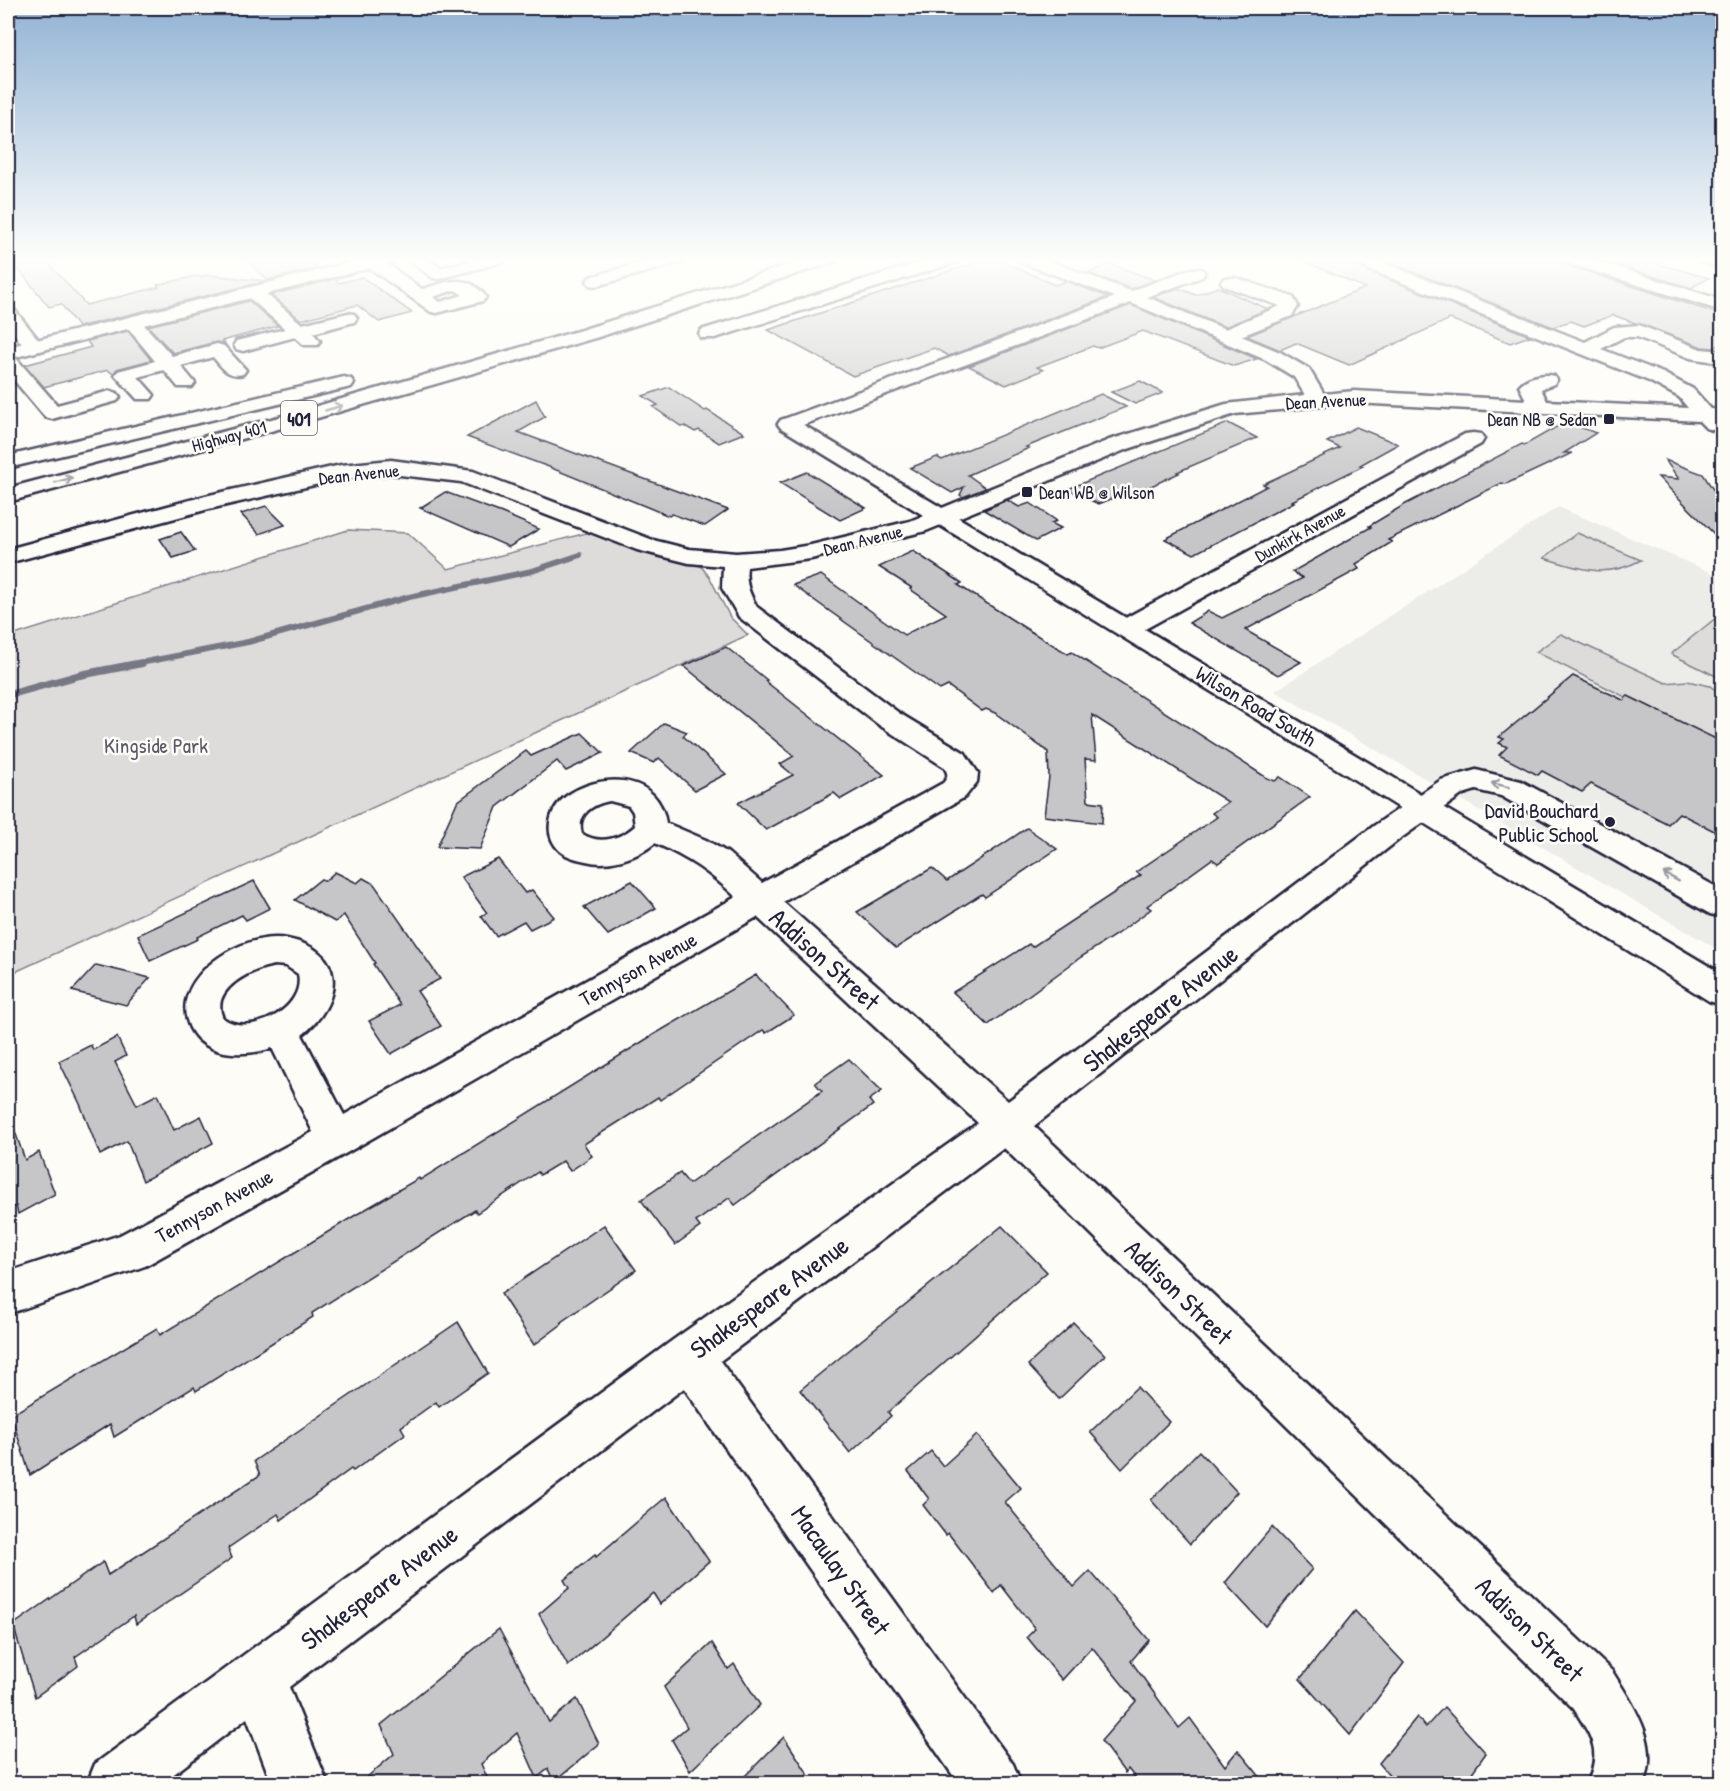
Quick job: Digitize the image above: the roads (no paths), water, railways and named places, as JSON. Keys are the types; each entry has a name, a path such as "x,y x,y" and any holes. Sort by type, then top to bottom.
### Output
{"main road":[{"path":"31,342 34,346"},
{"path":"8,353 52,342"},
{"path":"149,342 185,382"},
{"path":"243,345 256,342"},
{"path":"260,358 323,342"},
{"name":"Highway 401","path":"8,495 286,421 562,342"},
{"name":"Wilson Road South","path":"1011,342 788,424 1722,991"},
{"path":"1238,342 1273,356 1302,373 1317,399"},
{"path":"1567,342 1656,377 1686,393 1715,416 1722,436"},
{"path":"1586,349 1600,342"},
{"path":"1664,342 1697,354 1722,357"},
{"name":"Highway 401","path":"8,476 484,345"},
{"path":"144,396 125,375 217,350 236,370"},
{"path":"8,361 52,413 110,396"},
{"path":"8,462 416,365"},
{"path":"1516,367 1547,380 1529,386 1540,406"},
{"path":"38,397 95,382"},
{"name":"Dean Avenue","path":"8,556 205,503 342,472 392,466 465,476 645,545 689,556 736,560 811,552 906,530 1117,445 1233,408 1354,397 1715,416"},
{"name":"Dunkirk Avenue","path":"1127,628 1484,431 1455,437 1438,426"},
{"name":"Tennyson Avenue","path":"8,1293 130,1252 336,1139 760,900 954,790 962,782 963,772 955,760 889,719 748,612 734,592 732,577 736,560"},
{"name":"Shakespeare Avenue","path":"116,1784 689,1356 1006,1124 1421,808 1452,787 1476,780 1510,788 1722,905"},
{"name":"Addison Street","path":"651,828 717,861 1006,1124 1593,1690 1622,1738 1622,1774 1615,1784"},
{"path":"281,1030 336,1139"},
{"name":"Macaulay Street","path":"689,1356 993,1784"},
{"path":"258,1677 300,1784"}],"waterway":[{"path":"135,664 248,642 409,597 532,571 580,555"},
{"path":"8,695 80,675 142,663"}],"place":[{"name":"Dean NB @ Sedan","path":"1609,419"},
{"name":"Dean WB @ Wilson","path":"1027,492"},
{"name":"David Bouchard Public School","path":"1610,822"}],"park label":[{"name":"Kingside Park","path":"156,745"}]}
